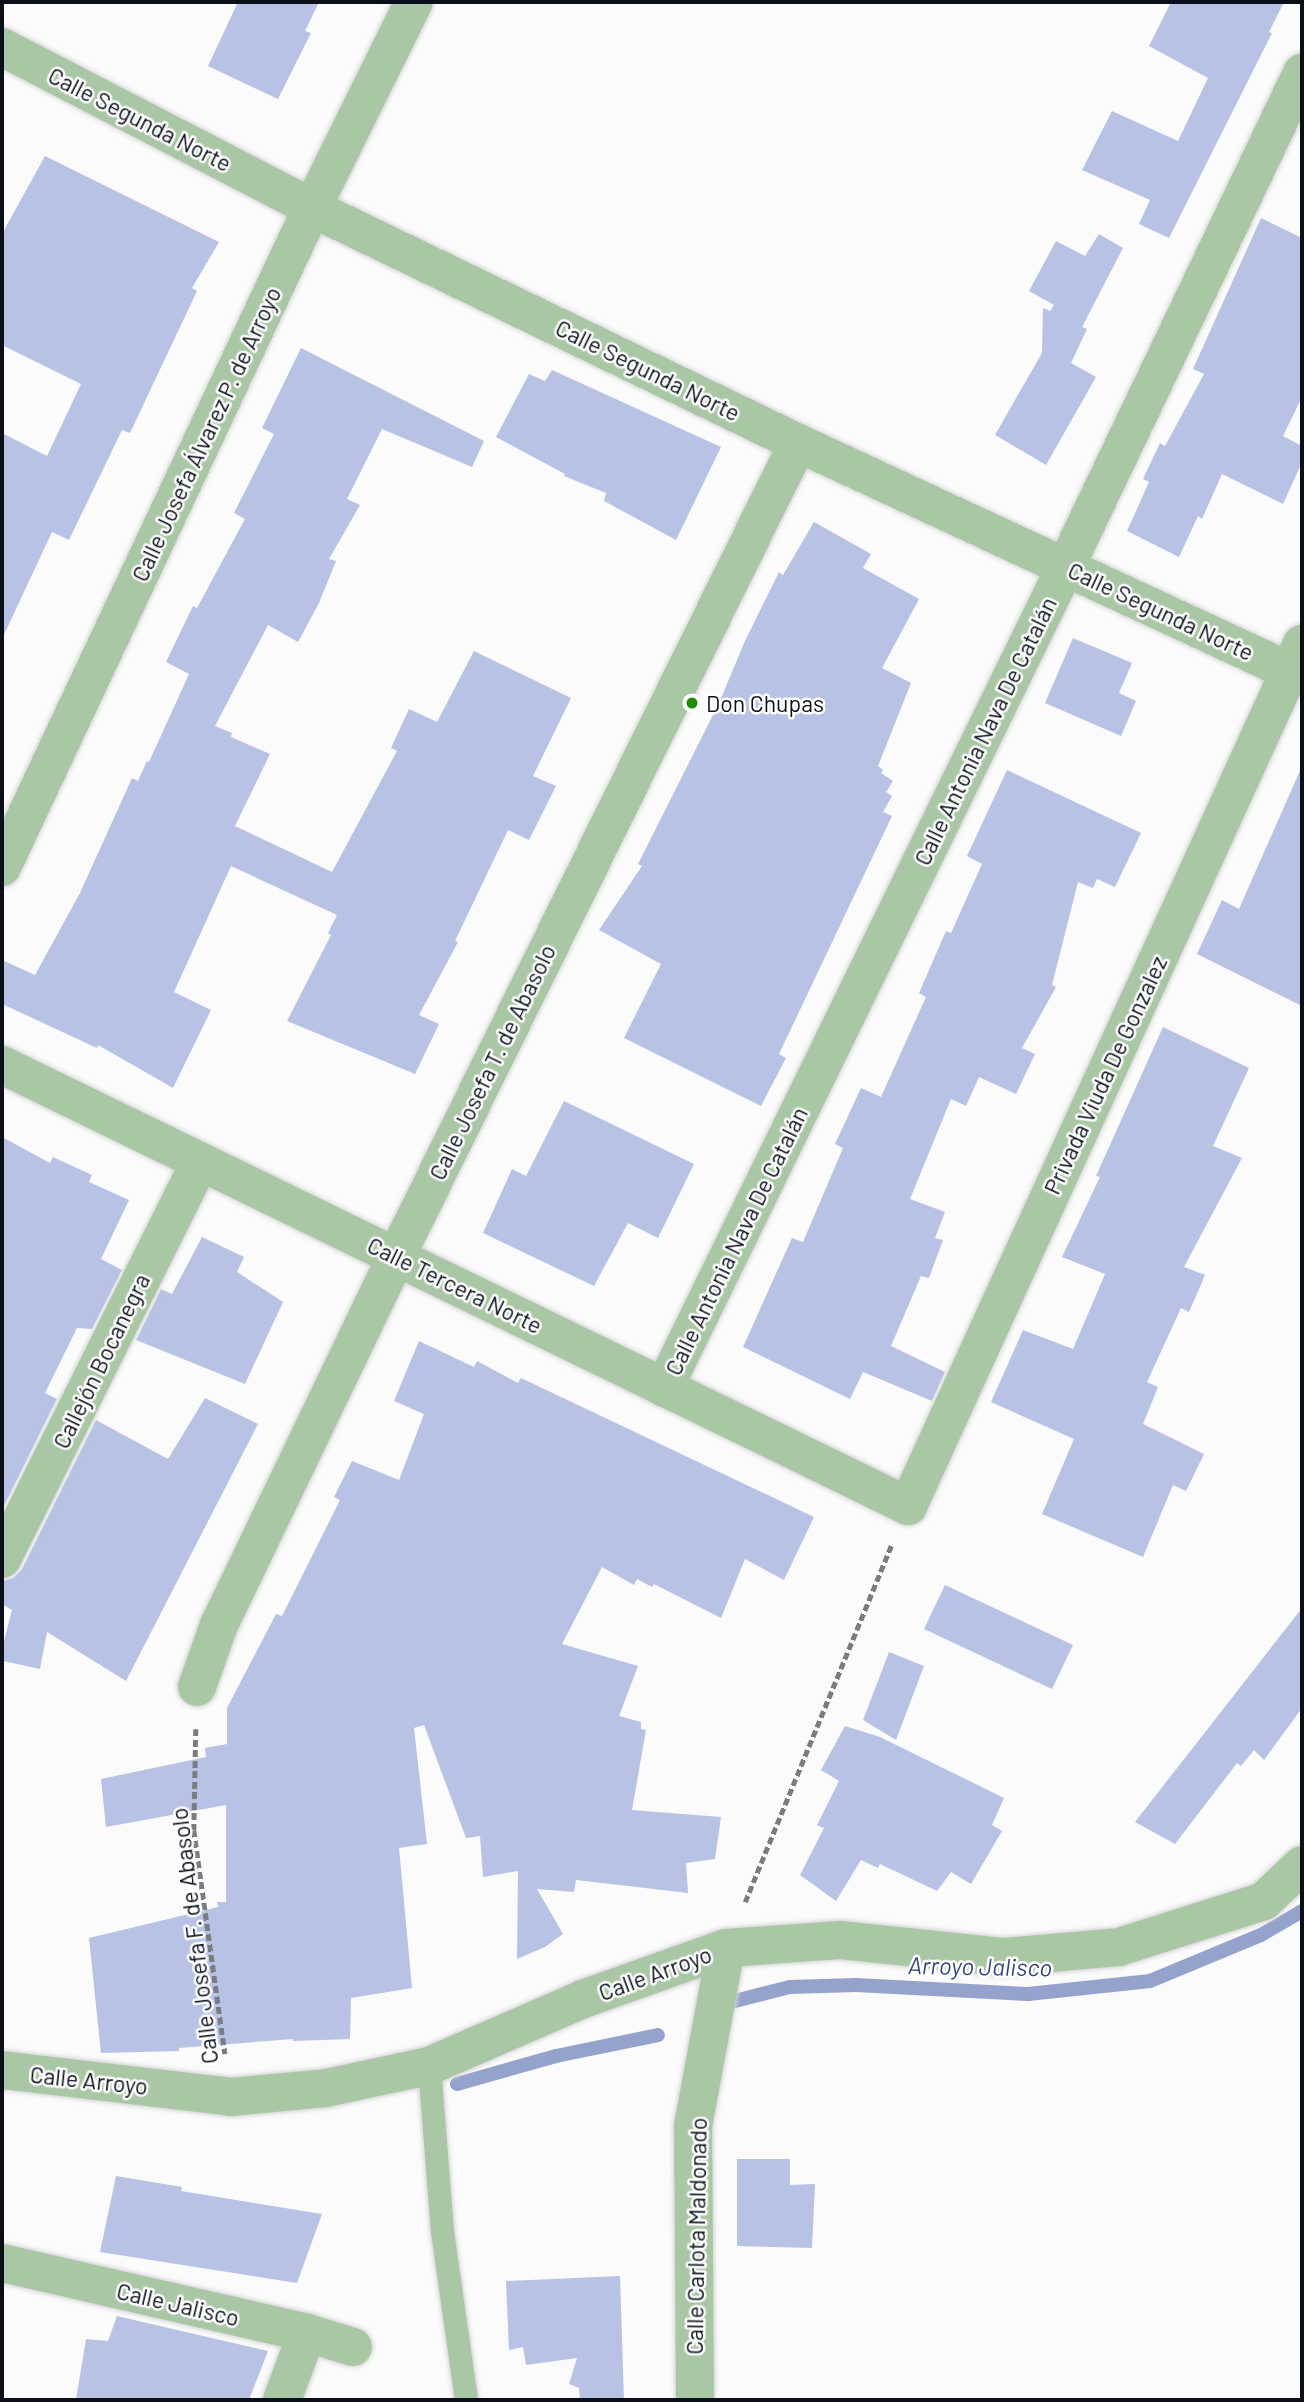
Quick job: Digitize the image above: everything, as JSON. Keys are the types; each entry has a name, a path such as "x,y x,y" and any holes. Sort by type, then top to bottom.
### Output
{"street":[{"name":"Calle Josefa Álvarez P. de Arroyo","path":"2,867 312,208 414,2"},
{"name":"Calle Segunda Norte","path":"2,47 312,208 798,443 1066,566 1298,664"},
{"name":"Calle Antonia Nava De Catalán","path":"664,1388 1066,566 1302,73"},
{"name":"Calle Josefa T. de Abasolo","path":"197,1687 219,1625 396,1256 798,443"},
{"name":"Privada Viuda De Gonzalez","path":"908,1506 1298,664"},
{"name":"Calle Tercera Norte","path":"2,1065 908,1506"},
{"name":"Callejón Bocanegra","path":"2,1559 200,1162"},
{"name":"Calle Arroyo","path":"2,2070 231,2096 326,2088 429,2066 583,1999 726,1948 840,1940 1005,1957 1119,1947 1264,1901 1302,1865"},
{"name":"Calle Carlota Maldonado","path":"695,2400 693,2126 726,1948"},
{"name":"Calle Jalisco","path":"2,2263 307,2333 353,2347"},
{"path":"282,2400 307,2333"}],"lane":[{"path":"429,2066 442,2231 466,2400"}],"path":[{"path":"726,1948 908,1506"},
{"name":"Calle Josefa F. de Abasolo","path":"197,1687 194,1830 231,2096"}],"building":[{"path":"238,2 319,2 305,31 311,33 278,99 208,66"},
{"path":"1171,2 1284,2 1269,32 1272,33 1169,238 1139,224 1150,200 1082,170 1112,111 1178,141 1208,78 1149,46"},
{"path":"45,156 219,242 192,288 197,291 130,433 122,430 69,540 52,532 2,639 2,433 47,456 81,384 2,345 2,234"},
{"path":"1261,218 1302,238 1302,397 1283,436 1302,446 1302,462 1283,504 1222,474 1202,519 1198,516 1179,557 1127,531 1149,482 1143,479 1160,443 1165,446 1204,374 1193,369"},
{"path":"1099,234 1123,248 1082,327 1087,329 1071,363 1096,377 1046,465 995,435 1042,353 1043,308 1050,311 1054,305 1029,291 1056,241 1085,256"},
{"path":"301,348 484,441 472,467 382,429 347,499 360,505 329,559 336,561 319,603 298,642 268,625 215,726 232,733 231,737 270,754 235,826 332,872 397,751 391,748 409,709 437,722 474,651 571,698 533,776 556,786 529,840 508,830 455,941 458,942 419,1015 439,1024 415,1074 287,1021 331,935 328,933 337,915 231,866 174,992 211,1010 173,1088 98,1045 97,1048 2,1004 2,960 35,975 80,893 132,778 138,781 147,761 149,762 189,674 166,662 193,606 197,608 245,519 234,513 274,434 262,428"},
{"path":"552,370 721,447 676,540 604,501 606,493 564,476 565,474 496,437 529,374 545,381"},
{"path":"814,522 871,554 863,568 919,599 882,668 911,683 878,766 883,770 881,773 893,781 886,792 892,796 883,812 892,816 779,1054 786,1058 761,1106 624,1038 661,964 599,930 642,866 638,864 719,703 745,641 779,572 783,575"},
{"path":"1073,638 1132,663 1119,693 1136,701 1121,736 1045,703"},
{"path":"1302,766 1302,1006 1197,954 1222,900 1239,909"},
{"path":"1007,770 1141,833 1115,887 1097,879 1093,888 1078,882 1052,985 1056,987 1022,1048 1035,1054 1016,1094 979,1077 966,1106 951,1099 910,1199 945,1212 935,1238 943,1240 929,1278 921,1276 891,1346 945,1372 932,1401 863,1372 850,1399 743,1347 792,1238 803,1242 843,1148 835,1144 861,1088 881,1097 926,997 919,993 946,931 951,933 982,864 967,856"},
{"path":"1163,1027 1249,1068 1213,1146 1242,1158 1184,1267 1205,1275 1189,1312 1181,1308 1147,1382 1158,1387 1143,1424 1204,1454 1186,1491 1173,1485 1143,1557 1042,1514 1074,1439 991,1402 1023,1330 1073,1349 1105,1274 1062,1257 1100,1177 1096,1176"},
{"path":"564,1101 694,1164 658,1238 628,1223 594,1286 483,1233 512,1169 526,1176"},
{"path":"2,1137 50,1163 53,1157 92,1175 89,1182 129,1200 101,1259 122,1270 92,1329 77,1328 45,1393 57,1399 2,1510"},
{"path":"202,1237 244,1257 237,1272 283,1302 245,1384 136,1340 161,1289 172,1294"},
{"path":"419,1341 474,1367 477,1361 518,1383 521,1378 814,1517 784,1580 745,1559 721,1618 654,1584 652,1587 637,1579 634,1585 602,1567 562,1644 638,1666 619,1716 641,1722 641,1729 646,1730 632,1810 721,1817 715,1859 686,1863 688,1893 576,1880 574,1892 537,1889 563,1934 545,1947 517,1959 518,1871 483,1877 480,1836 466,1838 424,1725 414,1728 427,1844 399,1848 412,1988 351,1998 350,2039 293,2039 179,2048 179,2051 101,2053 89,1938 218,1907 217,1902 226,1902 226,1805 106,1827 101,1779 206,1757 205,1748 227,1744 227,1708 276,1614 282,1616 340,1500 334,1497 352,1461 399,1480 424,1414 394,1401"},
{"path":"205,1398 258,1424 126,1681 47,1632 40,1669 3,1661 3,1645 12,1610 2,1604 2,1581 13,1578 22,1569 96,1420 168,1459"},
{"path":"945,1585 1073,1645 1052,1689 924,1629"},
{"path":"1302,1608 1302,1708 1264,1760 1254,1750 1241,1766 1237,1763 1175,1844 1135,1822"},
{"path":"889,1652 924,1666 896,1740 863,1720"},
{"path":"845,1726 880,1737 1004,1798 992,1825 1002,1831 971,1884 951,1872 937,1891 880,1864 878,1868 861,1860 836,1901 800,1875 824,1828 817,1825 839,1781 821,1770"},
{"path":"737,2159 790,2159 790,2185 815,2184 812,2248 737,2246"},
{"path":"116,2176 182,2187 181,2191 322,2214 297,2283 100,2252"},
{"path":"620,2276 624,2400 580,2400 579,2388 569,2384 577,2358 526,2365 523,2347 509,2350 506,2281"},
{"path":"117,2316 268,2351 249,2400 76,2400 86,2339 108,2341"}],"waterway":[{"name":"Arroyo Jalisco","path":"727,2003 790,1987 856,1985 1028,1994 1150,1981 1261,1935 1302,1911"},
{"name":"Arroyo Jalisco","path":"457,2084 556,2056 658,2035"}],"place":[{"name":"Don Chupas","path":"692,703"}]}
